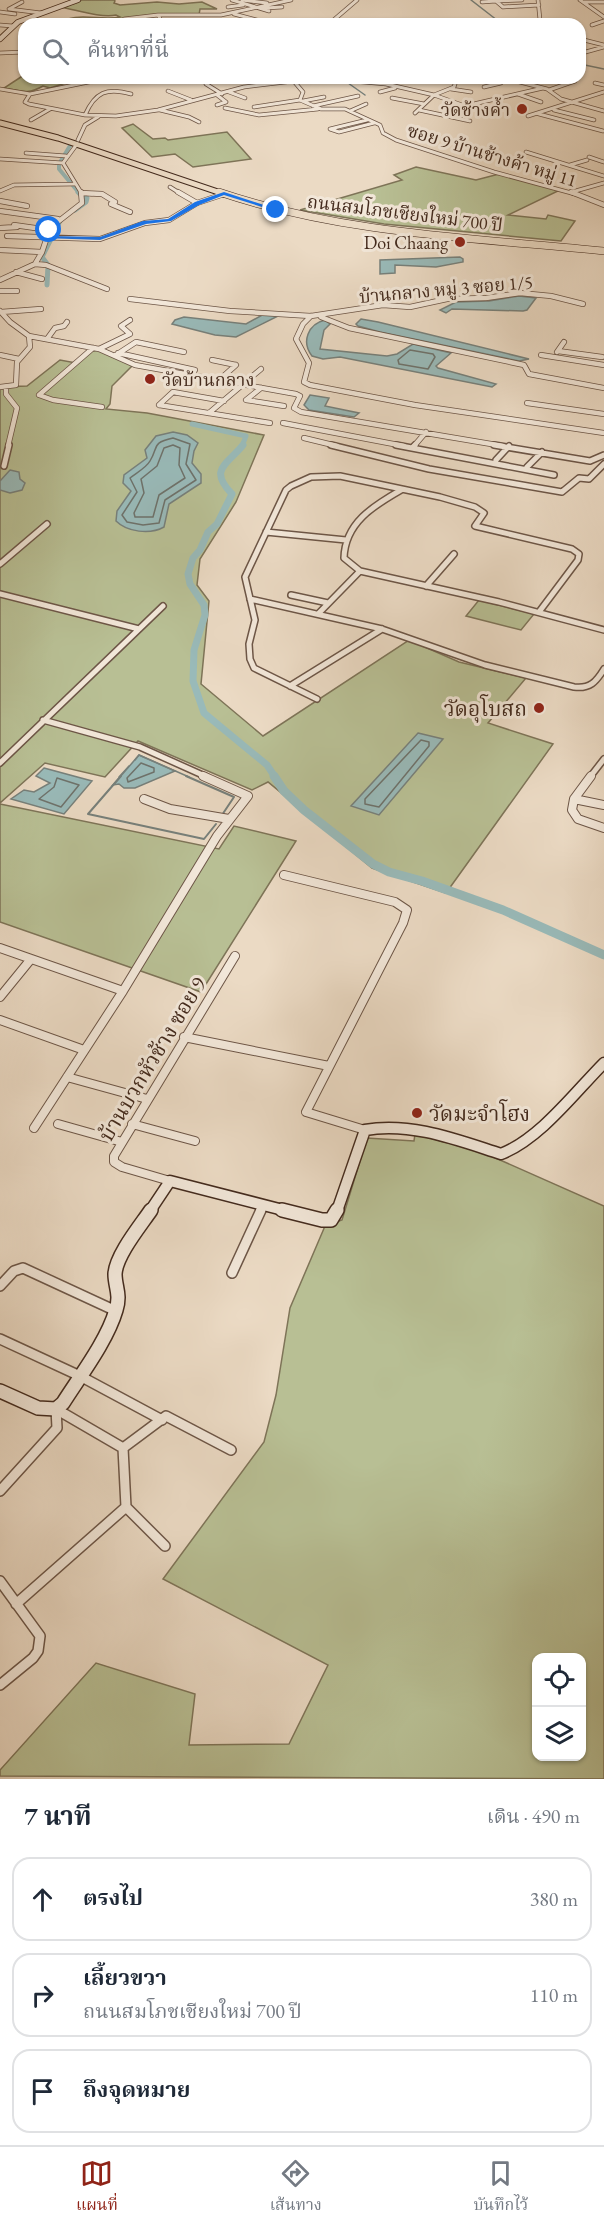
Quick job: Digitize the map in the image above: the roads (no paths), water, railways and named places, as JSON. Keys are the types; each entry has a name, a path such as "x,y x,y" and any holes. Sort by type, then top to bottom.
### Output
{"main road":[{"name":"ถนนสมโภชเชียงใหม่ 700 ปี","path":"0,122 78,142 308,214 382,225 604,249"},
{"name":"ถนนสมโภชเชียงใหม่ 700 ปี","path":"78,142 224,194 300,216 346,224 604,249"}],"street":[{"path":"28,18 77,0"},
{"path":"232,0 268,11"},
{"path":"242,0 272,3"},
{"path":"132,18 158,15 215,15 291,0"},
{"path":"336,18 357,0"},
{"path":"482,2 521,0 530,6"},
{"path":"538,0 540,18"},
{"path":"496,1 502,7 539,6"},
{"path":"506,1 512,7"},
{"path":"582,1 604,2"},
{"path":"582,1 604,18 592,25"},
{"path":"22,2 9,9 42,13"},
{"path":"228,7 245,4"},
{"path":"257,8 282,7"},
{"path":"594,9 604,9"},
{"path":"231,13 250,18"},
{"path":"1,14 34,15"},
{"path":"1,14 18,19"},
{"path":"7,17 14,14"},
{"path":"1,37 18,23"},
{"path":"0,25 13,26"},
{"path":"586,40 604,46"},
{"path":"586,52 604,46"},
{"path":"0,54 18,52"},
{"path":"595,83 604,85"},
{"path":"0,89 30,94 78,84"},
{"path":"206,84 226,102 217,105"},
{"path":"30,94 26,100 27,103 98,117 158,110 264,84"},
{"path":"296,84 303,92 301,100"},
{"path":"386,84 434,95 465,106 543,88"},
{"path":"451,89 454,84"},
{"path":"484,87 497,84"},
{"path":"529,84 549,90 557,98 604,113"},
{"path":"549,90 566,84"},
{"path":"380,92 398,87"},
{"path":"417,111 434,95 451,89 471,92"},
{"path":"85,115 93,98 100,92 118,90 131,94"},
{"path":"168,91 192,100"},
{"path":"229,92 245,98"},
{"path":"528,116 604,92"},
{"path":"207,93 217,95"},
{"path":"518,94 541,102"},
{"path":"314,106 358,96"},
{"path":"254,107 324,97"},
{"path":"392,98 433,107"},
{"name":"ซอย 9 บ้านช้างค้า หมู่ 11","path":"301,100 321,109 336,108 350,111 382,126 386,136 396,140 494,172 571,192 604,205"},
{"path":"350,111 366,104"},
{"path":"565,105 604,113"},
{"path":"225,108 239,114 251,112 260,115 321,109"},
{"path":"31,120 50,109"},
{"path":"118,109 127,114"},
{"path":"552,109 594,120"},
{"path":"158,110 189,117 199,122"},
{"path":"417,111 470,121"},
{"path":"537,113 603,131"},
{"path":"63,163 78,142 85,125 98,117"},
{"path":"367,120 330,129 339,132 374,123"},
{"path":"526,152 604,176"},
{"path":"26,153 66,156"},
{"path":"570,165 588,158 604,162"},
{"path":"0,159 63,163"},
{"path":"35,264 42,252 49,230 58,219 82,204 84,199 63,163"},
{"path":"571,192 604,183"},
{"path":"0,191 14,184 74,184"},
{"path":"170,187 197,203"},
{"path":"81,193 104,194 115,202 111,204 130,212"},
{"path":"7,236 100,238 145,223 169,220 197,203 224,194"},
{"path":"0,201 27,206 17,213"},
{"path":"0,211 58,219"},
{"path":"14,225 20,227"},
{"path":"0,228 20,227 49,230"},
{"path":"0,249 42,252"},
{"path":"0,280 35,264 107,289"},
{"path":"16,272 42,279"},
{"path":"0,291 17,291"},
{"name":"บ้านกลาง หมู่ 3 ซอย 1/5","path":"130,299 230,311 311,316 383,305 410,307 447,300 520,293 543,295 583,304"},
{"path":"1,311 41,309"},
{"path":"1,311 10,322 29,336 96,348 135,365 299,394 294,408 302,412 604,463"},
{"path":"311,316 303,324 296,339 309,361 309,372 304,382 310,385 470,414 604,433"},
{"path":"318,316 349,328 524,365 529,374 604,388"},
{"path":"102,407 53,400 39,394 96,348 129,334 121,326 130,320"},
{"path":"47,339 55,328 64,326 67,322"},
{"path":"4,466 18,408 3,387 16,384 19,359 29,351 31,343 29,336"},
{"path":"116,355 136,342 184,352"},
{"path":"554,357 564,342"},
{"path":"558,351 602,357"},
{"path":"0,355 19,359"},
{"path":"116,355 195,370"},
{"path":"541,355 604,365"},
{"path":"212,360 236,365 218,381"},
{"path":"209,413 261,369"},
{"path":"261,388 246,399 284,406"},
{"path":"224,402 173,392 159,405 270,423"},
{"path":"527,403 604,414"},
{"path":"283,423 554,475"},
{"path":"410,446 423,432"},
{"path":"304,438 429,469 562,492 566,492 579,478 589,479 604,463"},
{"path":"496,460 509,447"},
{"path":"527,467 542,452"},
{"path":"595,461 604,456"},
{"path":"317,699 254,668 250,659 249,644 255,620 245,577 285,490 298,481 332,476 476,506 484,513 475,526 572,549 579,554 578,560 539,612"},
{"path":"401,490 366,511 346,540 343,546 344,558 360,571 539,612 604,630"},
{"path":"0,564 46,525"},
{"path":"266,532 346,540"},
{"path":"426,586 454,554"},
{"path":"319,613 360,571"},
{"path":"0,594 139,629"},
{"path":"291,595 328,603"},
{"path":"250,599 382,628 427,642 463,658 574,687 585,689 593,686 603,673"},
{"path":"0,763 163,606"},
{"path":"290,686 382,628"},
{"path":"34,1128 123,991 217,836 248,796 140,747 43,720"},
{"path":"603,761 574,799 572,810 578,819 604,828"},
{"path":"144,799 170,809 229,819"},
{"path":"574,799 604,805"},
{"path":"284,875 395,902 407,910 403,923 306,1112 365,1130 380,1128 423,1131 501,1154 509,1154 604,1063"},
{"path":"0,948 123,991"},
{"name":"บ้านบวกหัวช้าง ซอย 9","path":"170,1180 122,1167 114,1162 114,1156 235,956"},
{"path":"0,997 31,959"},
{"path":"0,1020 84,1050"},
{"path":"184,1037 329,1066"},
{"path":"67,1077 147,1099"},
{"path":"57,1124 122,1142"},
{"path":"132,1124 195,1141"},
{"path":"0,1491 57,1428 56,1409 100,1344 116,1311 119,1292 115,1274 116,1266 170,1180 322,1220 333,1218 365,1130"},
{"path":"232,1273 264,1205"},
{"path":"0,1286 14,1271 23,1268 116,1311"},
{"path":"0,1339 80,1376 162,1420"},
{"path":"0,1391 43,1409 56,1409 123,1448"},
{"path":"123,1448 166,1416 231,1450"},
{"path":"123,1448 126,1507 165,1546"},
{"path":"16,1604 126,1507"},
{"path":"0,1581 40,1636 38,1651 0,1685"}],"water":[{"path":"460,257 463,262 436,267 395,265 395,273 380,274 380,260"},
{"path":"519,296 536,298 527,310 523,311 452,309 446,313 440,310 456,302 489,301"},
{"path":"264,314 280,315 236,337 215,335 172,324 175,320 184,317 246,324"},
{"path":"361,319 529,359 519,361 380,332 358,326 356,324"},
{"path":"325,320 330,324 324,330 320,349 387,356 397,354 413,344 451,353 436,366 438,368 496,384 492,387 340,357 323,359 312,356 307,345 308,334 314,325"},
{"path":"310,395 329,398 325,406 359,413 354,417 309,410 304,405"},
{"path":"173,432 187,435 198,443 192,463 201,474 201,483 169,504 164,527 146,532 126,528 116,521 117,511 131,491 123,483 124,475 147,458 145,450 156,436"},
{"path":"10,470 19,472 20,479 25,483 22,490 10,493 0,490 0,481"},
{"path":"418,733 443,739 379,815 351,806"},
{"path":"139,755 175,771 135,788 124,788 119,784 113,785"},
{"path":"44,768 92,781 64,814 11,799 24,790 34,792 50,783 36,776"}],"waterway":[{"path":"471,0 494,18"},
{"path":"586,65 604,69"},
{"path":"349,84 365,95"},
{"path":"71,144 59,164 59,169 80,194"},
{"path":"75,210 86,202 87,198 84,196"},
{"path":"47,285 48,265 42,257 60,221"},
{"path":"192,424 246,436 242,446"},
{"path":"243,445 222,468 221,479 232,494 217,524 208,532 200,550 193,558 188,574 190,584 204,605 205,615 194,650 193,681 204,713 267,765 275,777"},
{"path":"135,760 139,755 189,777"},
{"path":"119,777 129,766"},
{"path":"121,776 88,814 204,839 216,824"},
{"path":"186,776 234,797 222,815"},
{"path":"274,776 284,791 304,810 373,864 389,872 422,881 503,910 604,955"}],"place":[{"name":"วัดช้างค้ำ","path":"522,109"},
{"name":"Doi Chaang","path":"460,242"},
{"name":"วัดบ้านกลาง","path":"150,379"},
{"name":"วัดอุโบสถ","path":"539,708"},
{"name":"วัดมะจำโฮง","path":"417,1113"}]}
